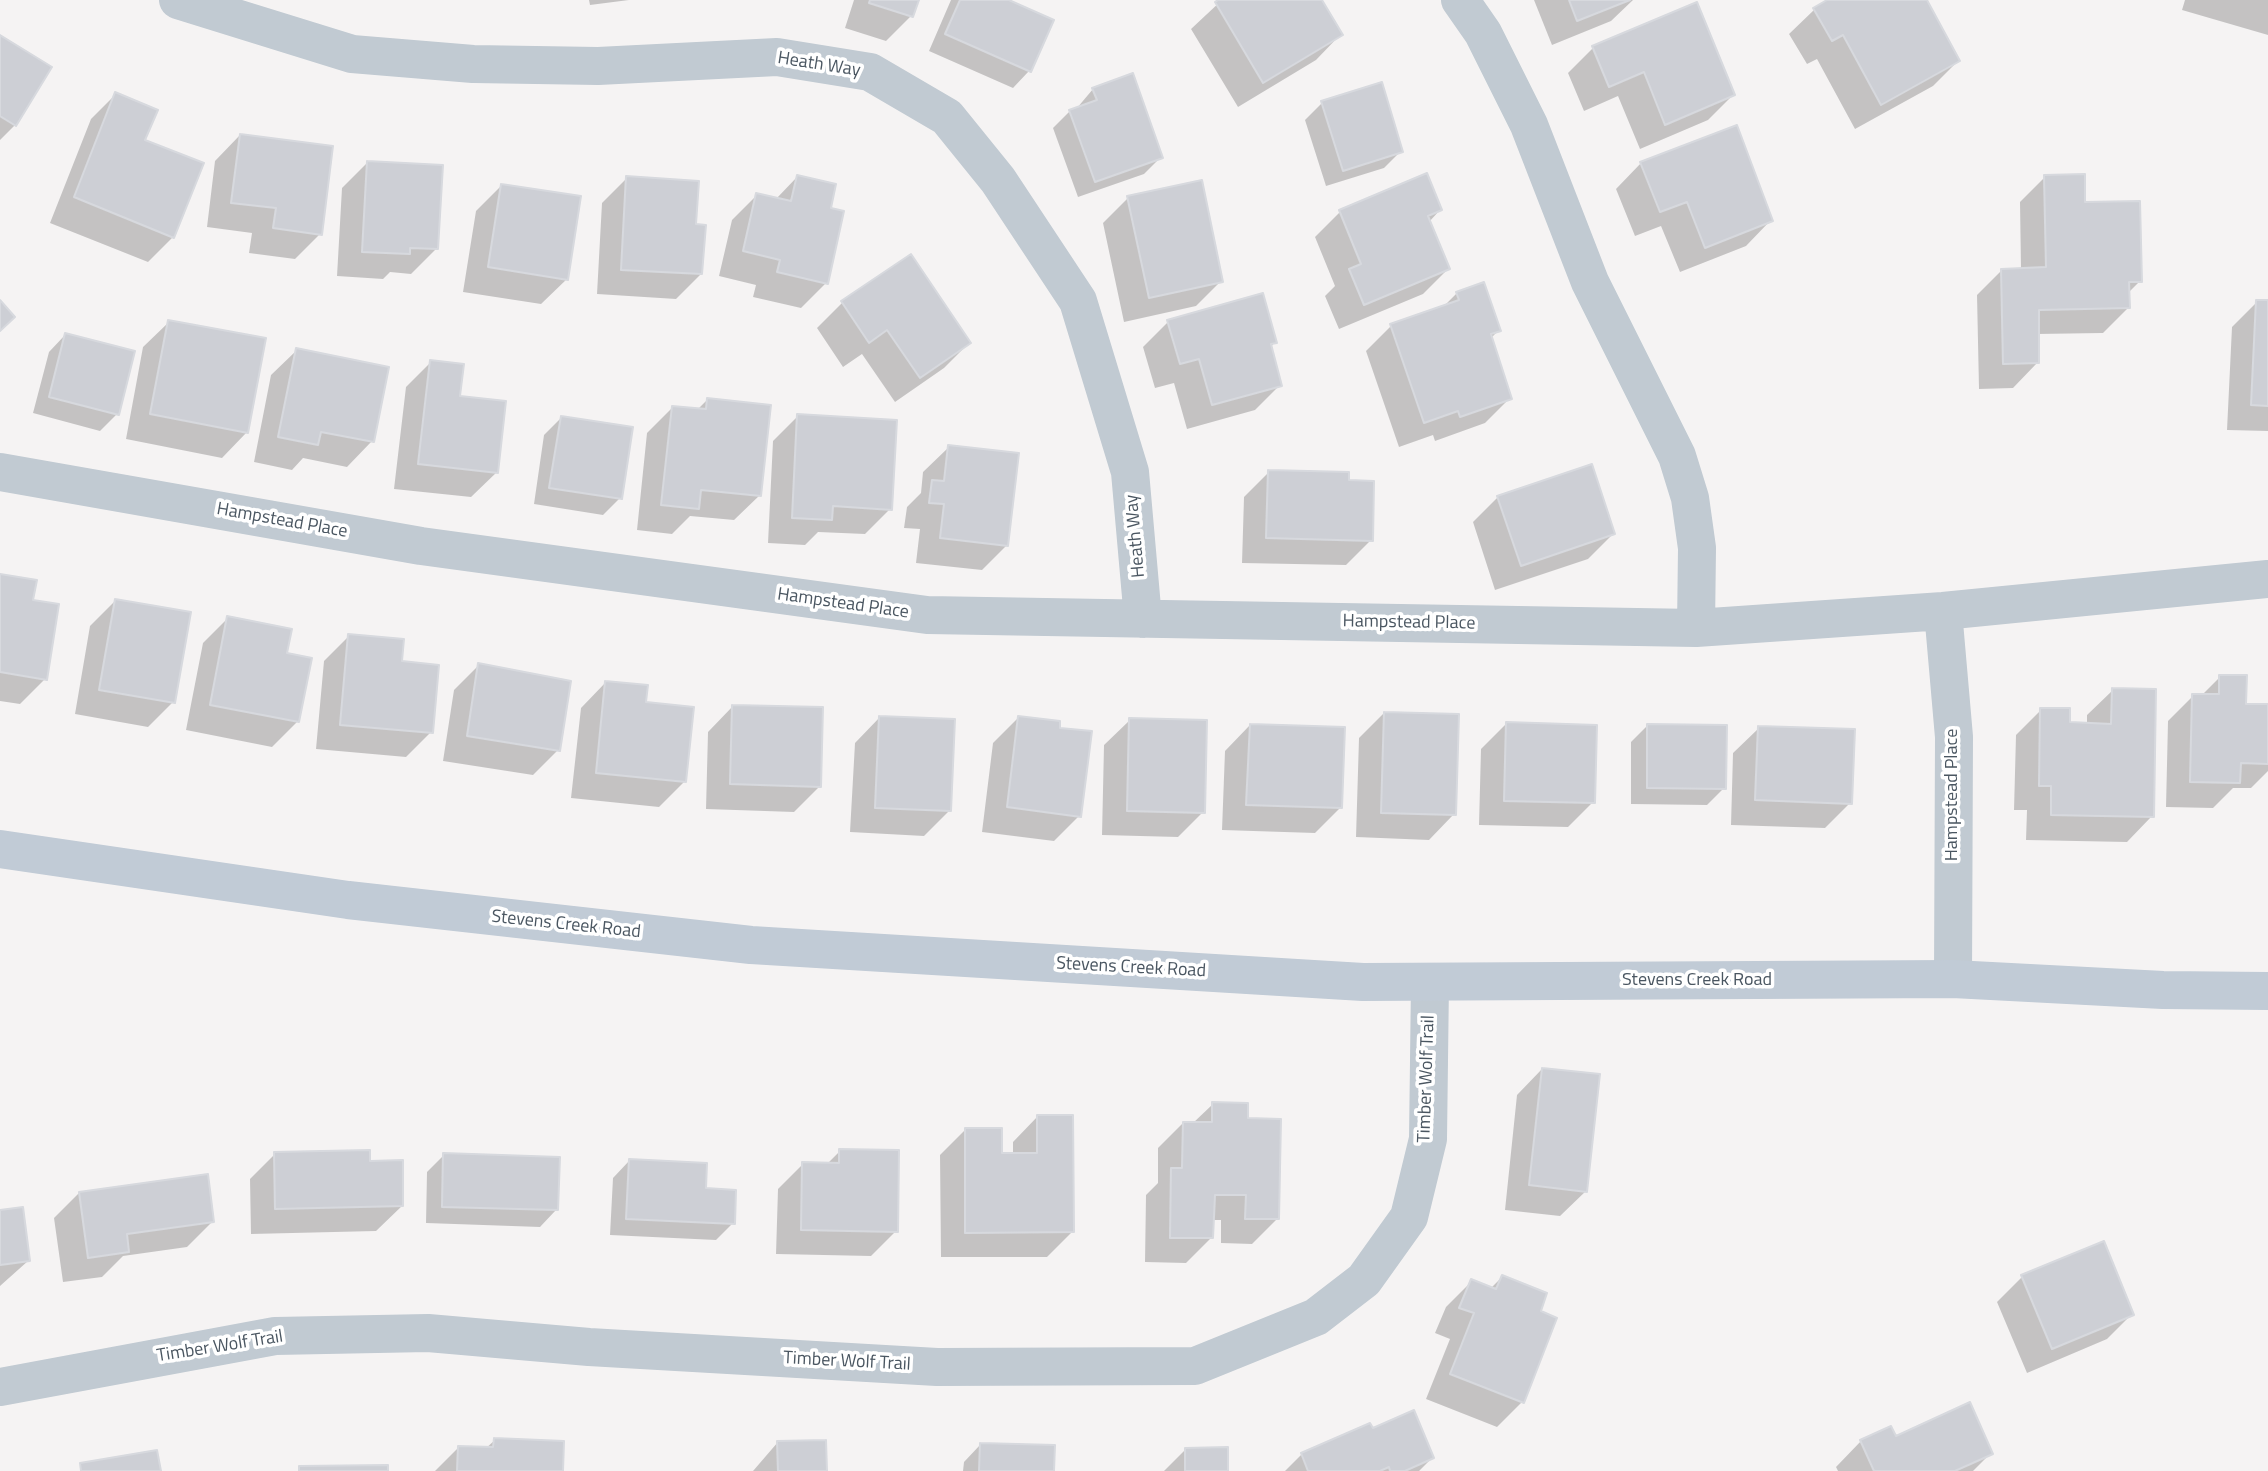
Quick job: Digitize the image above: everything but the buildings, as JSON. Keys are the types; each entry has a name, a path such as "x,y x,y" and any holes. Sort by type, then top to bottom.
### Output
{"street":[{"name":"Heath Way","path":"178,0 352,54 473,64 598,66 777,57 870,72 947,117 998,180 1078,302 1130,472 1143,620"},
{"path":"1460,0 1483,33 1529,125 1591,282 1677,456 1690,498 1697,548 1696,628"},
{"name":"Hampstead Place","path":"0,472 421,546 927,615 1696,628 1943,611 2268,579"},
{"name":"Hampstead Place","path":"1943,611 1954,737 1953,979"},
{"name":"Stevens Creek Road","path":"0,849 348,900 751,945 1363,982 1953,979 2163,990 2268,991"},
{"name":"Timber Wolf Trail","path":"0,1387 275,1336 428,1333 589,1347 937,1367 1195,1366 1316,1317 1364,1280 1409,1217 1428,1139 1430,982"}]}
